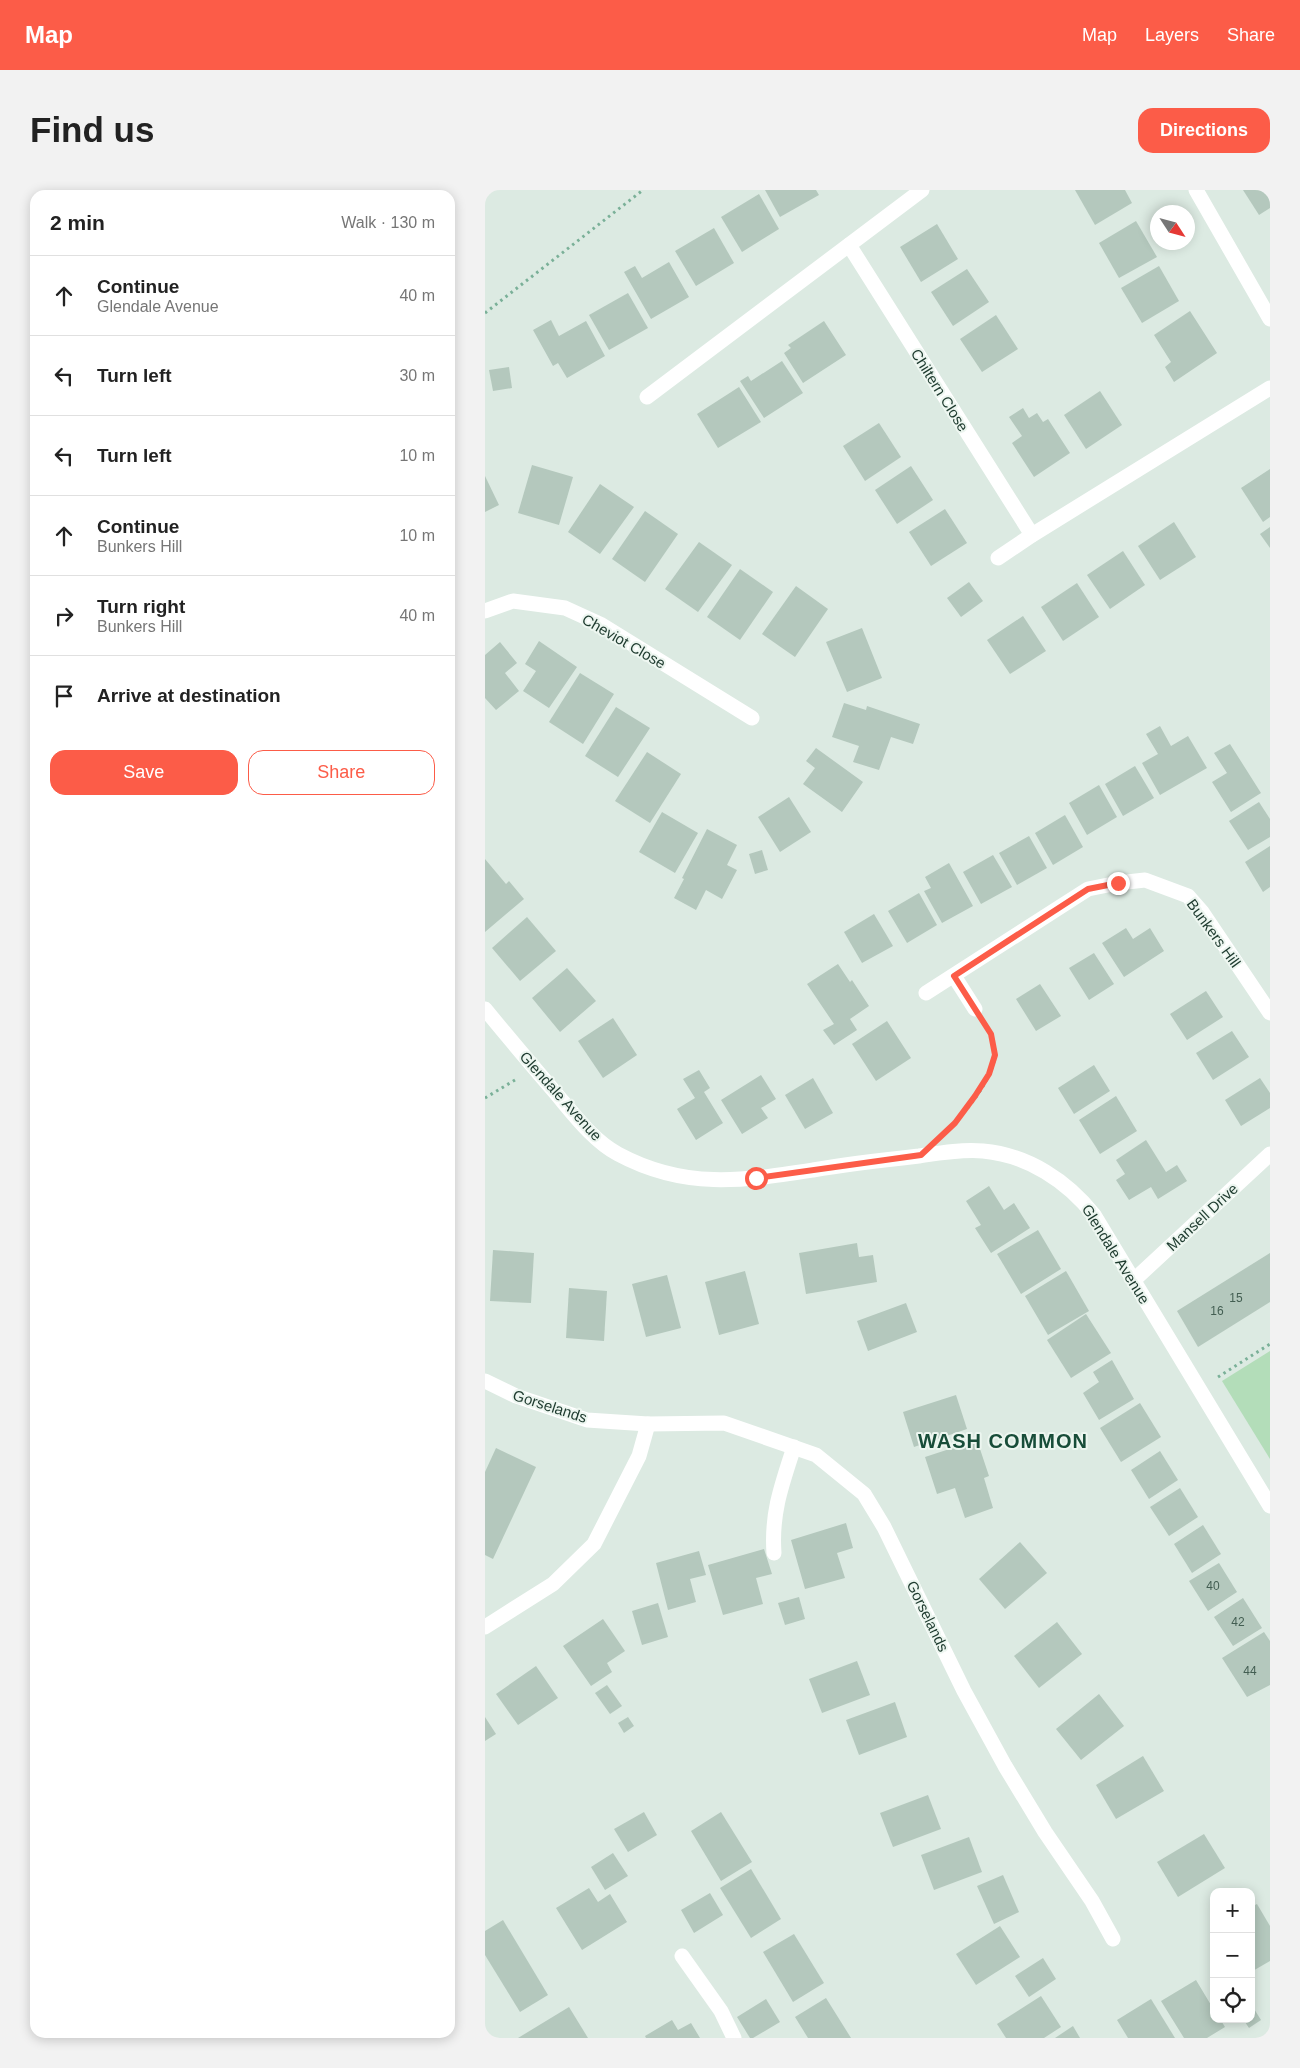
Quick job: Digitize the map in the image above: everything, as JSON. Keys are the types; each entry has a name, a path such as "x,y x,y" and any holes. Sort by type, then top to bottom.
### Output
{"street":[{"path":"647,397 922,190"},
{"path":"1196,190 1270,319"},
{"name":"Chiltern Close","path":"849,245 1032,535"},
{"path":"998,558 1270,388"},
{"name":"Cheviot Close","path":"485,611 513,601 565,608 600,624 753,718"},
{"name":"Bunkers Hill","path":"926,994 1088,889 1145,880 1188,896 1202,912 1270,1014"},
{"path":"954,976 975,1009"},
{"name":"Glendale Avenue","path":"485,1009 594,1136 617,1153 678,1176 731,1181 921,1155 982,1151 1004,1154 1045,1171 1064,1183 1080,1198 1094,1216 1270,1506"},
{"name":"Mansell Drive","path":"1134,1280 1270,1154"},
{"name":"Gorselands","path":"485,1381 516,1396 587,1420 648,1424 724,1423 816,1455 864,1494 885,1527 964,1691 1005,1766 1045,1832 1092,1901 1113,1939"},
{"path":"485,1627 553,1584 594,1544 639,1456 648,1424"},
{"path":"774,1553 775,1507 794,1447"},
{"path":"682,1956 721,2011 734,2038"}],"path":[{"path":"485,313 643,190"},
{"path":"921,1155 955,1123 989,1074 995,1055 991,1034 975,1009"},
{"path":"485,1098 535,1069"},
{"path":"1199,1389 1270,1344"}],"green space":[{"path":"1270,1351 1270,1459 1222,1381"}],"building":[{"path":"765,190 816,190 819,195 780,217"},
{"path":"1075,190 1125,190 1132,203 1095,225"},
{"path":"1243,190 1270,190 1270,208 1259,215"},
{"path":"759,194 779,229 742,252 721,217"},
{"path":"1136,221 1150,245 1150,250 1153,250 1157,257 1119,278 1099,243"},
{"path":"937,224 958,259 921,282 900,247"},
{"path":"714,228 734,263 696,286 675,251"},
{"path":"669,262 689,297 651,319 624,272 635,266 642,278"},
{"path":"1159,266 1179,301 1142,323 1121,288"},
{"path":"967,269 989,302 953,326 931,292"},
{"path":"628,293 648,328 609,350 589,315"},
{"path":"1190,311 1217,353 1174,382 1165,367 1171,362 1154,335"},
{"path":"996,315 1018,349 982,372 960,339"},
{"path":"551,320 559,336 586,321 605,356 567,378 558,363 553,366 533,330"},
{"path":"824,321 846,355 803,383 784,353 791,348 788,345"},
{"path":"782,361 803,393 764,418 740,381 748,376 751,381"},
{"path":"509,367 512,388 493,391 489,370"},
{"path":"739,387 761,422 718,448 697,414"},
{"path":"1100,391 1122,425 1086,449 1064,415"},
{"path":"1023,408 1029,418 1037,413 1043,422 1048,419 1070,453 1034,477 1012,443 1022,436 1009,417"},
{"path":"879,423 901,457 865,481 843,446"},
{"path":"532,465 573,477 559,525 518,513"},
{"path":"911,466 933,500 897,524 875,490"},
{"path":"1270,469 1270,517 1263,522 1241,488"},
{"path":"485,476 499,505 485,512"},
{"path":"600,484 634,507 600,554 568,532"},
{"path":"945,509 967,543 931,566 909,532"},
{"path":"645,511 678,534 645,582 612,559"},
{"path":"1174,522 1196,557 1160,580 1138,546"},
{"path":"1270,527 1270,548 1260,534"},
{"path":"699,542 732,565 698,612 665,589"},
{"path":"1123,551 1145,585 1110,609 1087,575"},
{"path":"740,569 773,592 740,640 707,617"},
{"path":"969,582 983,601 961,617 947,598"},
{"path":"1077,583 1099,617 1063,641 1041,607"},
{"path":"796,586 828,609 795,657 762,634"},
{"path":"1023,616 1046,651 1010,674 987,640"},
{"path":"862,628 882,678 847,692 826,642"},
{"path":"539,641 577,667 549,708 523,691 536,671 525,664"},
{"path":"500,642 517,663 505,673 519,691 496,710 485,698 485,655"},
{"path":"580,673 614,694 583,744 549,722"},
{"path":"844,703 866,710 867,706 920,724 913,744 891,737 879,770 853,762 859,746 832,737"},
{"path":"616,707 650,728 618,777 585,756"},
{"path":"1160,726 1171,746 1188,736 1207,768 1160,795 1142,763 1158,754 1146,734"},
{"path":"1230,744 1261,793 1231,812 1212,782 1227,773 1214,753"},
{"path":"816,748 863,782 842,812 803,784 815,768 806,761"},
{"path":"647,752 681,774 650,823 615,801"},
{"path":"1135,766 1154,798 1123,816 1105,784"},
{"path":"1099,785 1117,817 1087,835 1069,803"},
{"path":"789,797 811,832 780,852 758,817"},
{"path":"1259,802 1270,819 1270,837 1248,850 1229,821"},
{"path":"662,812 698,833 675,873 639,852"},
{"path":"1065,815 1083,847 1053,865 1035,833"},
{"path":"707,829 737,845 727,865 737,870 722,899 706,890 696,910 674,898"},
{"path":"1029,836 1047,868 1017,885 999,853"},
{"path":"1270,846 1270,887 1263,892 1245,862"},
{"path":"762,850 768,870 755,874 749,854"},
{"path":"993,855 1012,887 981,904 963,872"},
{"path":"485,859 506,884 509,881 524,899 485,932"},
{"path":"949,863 973,906 942,923 924,891 931,888 925,877"},
{"path":"919,893 937,925 907,943 888,911"},
{"path":"874,914 893,946 862,963 844,932"},
{"path":"527,917 556,951 520,981 492,948"},
{"path":"1126,928 1133,939 1150,928 1164,951 1124,977 1102,943"},
{"path":"1094,953 1114,984 1089,1000 1069,968"},
{"path":"838,964 850,982 852,980 869,1006 850,1019 857,1030 834,1045 823,1030 834,1024 807,984"},
{"path":"567,968 596,1001 560,1032 532,998"},
{"path":"1040,984 1061,1016 1036,1031 1016,999"},
{"path":"1206,991 1223,1017 1187,1040 1170,1014"},
{"path":"613,1018 637,1055 603,1078 578,1041"},
{"path":"887,1021 911,1058 876,1081 852,1044"},
{"path":"1232,1031 1249,1057 1213,1080 1196,1053"},
{"path":"1094,1065 1110,1091 1074,1114 1058,1088"},
{"path":"699,1070 710,1088 704,1092 723,1123 696,1140 677,1109 695,1098 683,1079"},
{"path":"761,1075 776,1099 761,1108 768,1118 742,1134 721,1100"},
{"path":"813,1078 833,1113 805,1129 785,1095"},
{"path":"1260,1078 1270,1093 1270,1108 1241,1126 1225,1100"},
{"path":"1116,1096 1137,1131 1100,1154 1079,1120"},
{"path":"1146,1140 1166,1172 1177,1165 1187,1181 1158,1199 1151,1187 1129,1200 1116,1180 1125,1174 1116,1160"},
{"path":"989,1186 1004,1210 1014,1203 1030,1228 991,1253 975,1228 981,1225 966,1201"},
{"path":"1038,1230 1061,1269 1021,1294 997,1254"},
{"path":"857,1243 859,1257 873,1255 877,1282 806,1294 799,1253"},
{"path":"493,1250 534,1253 531,1303 490,1301"},
{"path":"1270,1253 1270,1302 1198,1347 1177,1311"},
{"path":"745,1271 759,1324 719,1335 705,1282"},
{"path":"1066,1271 1089,1311 1048,1335 1025,1296"},
{"path":"667,1275 681,1328 646,1337 632,1284"},
{"path":"569,1288 607,1291 604,1341 566,1338"},
{"path":"906,1303 917,1332 868,1351 857,1321"},
{"path":"1086,1314 1111,1353 1071,1378 1047,1340"},
{"path":"1112,1360 1134,1399 1099,1420 1083,1393 1099,1382 1093,1372"},
{"path":"956,1395 967,1429 914,1447 903,1412"},
{"path":"1140,1403 1161,1437 1121,1462 1100,1428"},
{"path":"977,1440 989,1476 984,1478 993,1508 965,1518 955,1488 937,1494 925,1457"},
{"path":"496,1448 536,1467 493,1559 485,1555 485,1472"},
{"path":"1160,1451 1178,1480 1149,1499 1131,1470"},
{"path":"1180,1488 1198,1517 1169,1536 1150,1507"},
{"path":"846,1523 853,1548 837,1553 845,1578 805,1589 791,1540"},
{"path":"1203,1525 1221,1554 1192,1573 1174,1544"},
{"path":"1020,1542 1047,1573 1005,1609 979,1579"},
{"path":"764,1549 772,1574 756,1578 763,1604 723,1615 708,1565"},
{"path":"699,1551 706,1575 690,1579 696,1602 668,1610 656,1563"},
{"path":"1219,1563 1237,1592 1208,1611 1189,1581"},
{"path":"799,1597 805,1619 785,1625 778,1603"},
{"path":"1243,1598 1262,1628 1233,1646 1214,1617"},
{"path":"658,1603 668,1637 642,1645 632,1611"},
{"path":"603,1619 625,1651 607,1663 612,1672 591,1686 563,1646"},
{"path":"1057,1622 1082,1654 1039,1688 1014,1656"},
{"path":"1264,1632 1270,1641 1270,1685 1247,1697 1222,1658"},
{"path":"857,1661 870,1695 822,1713 809,1679"},
{"path":"536,1666 558,1698 518,1725 496,1694"},
{"path":"607,1685 622,1706 610,1714 595,1693"},
{"path":"1099,1694 1124,1726 1081,1760 1056,1729"},
{"path":"895,1702 907,1737 859,1755 846,1720"},
{"path":"485,1717 496,1734 485,1741"},
{"path":"628,1717 634,1726 624,1733 618,1723"},
{"path":"1143,1756 1164,1791 1116,1819 1096,1785"},
{"path":"928,1795 941,1829 893,1847 880,1813"},
{"path":"644,1812 657,1835 628,1852 614,1829"},
{"path":"721,1812 752,1862 721,1881 691,1831"},
{"path":"1204,1834 1225,1868 1178,1897 1157,1862"},
{"path":"969,1837 982,1872 934,1890 921,1855"},
{"path":"613,1853 628,1876 605,1890 591,1867"},
{"path":"751,1869 781,1919 751,1938 720,1888"},
{"path":"1003,1875 1019,1912 994,1924 977,1886"},
{"path":"589,1888 598,1902 610,1894 627,1922 582,1950 556,1908"},
{"path":"710,1893 723,1915 694,1933 681,1910"},
{"path":"1257,1904 1270,1926 1270,1961 1255,1970 1255,1933 1255,1905"},
{"path":"503,1920 548,1995 520,2012 485,1955 485,1931"},
{"path":"1000,1926 1020,1957 976,1985 956,1954"},
{"path":"794,1934 824,1983 793,2002 763,1952"},
{"path":"1043,1958 1056,1979 1029,1997 1015,1976"},
{"path":"1196,1980 1210,2003 1210,2023 1222,2023 1225,2027 1207,2038 1184,2038 1161,2001"},
{"path":"1041,1996 1061,2027 1044,2038 1006,2038 997,2024"},
{"path":"826,1998 851,2038 808,2038 795,2017"},
{"path":"766,1999 780,2022 750,2038 737,2017"},
{"path":"1151,1999 1175,2038 1128,2038 1117,2020"},
{"path":"569,2007 588,2038 518,2038"},
{"path":"1255,2010 1261,2020 1249,2028 1246,2023 1255,2023"},
{"path":"672,2020 678,2030 691,2023 700,2038 646,2038 645,2036"},
{"path":"1073,2026 1080,2038 1055,2038"}],"district":[{"name":"WASH COMMON","path":"1003,1441"}],"route":[{"path":"756,1178 921,1155 955,1123 975,1096 989,1074 995,1055 991,1034 954,976 1088,889 1118,883"}]}
